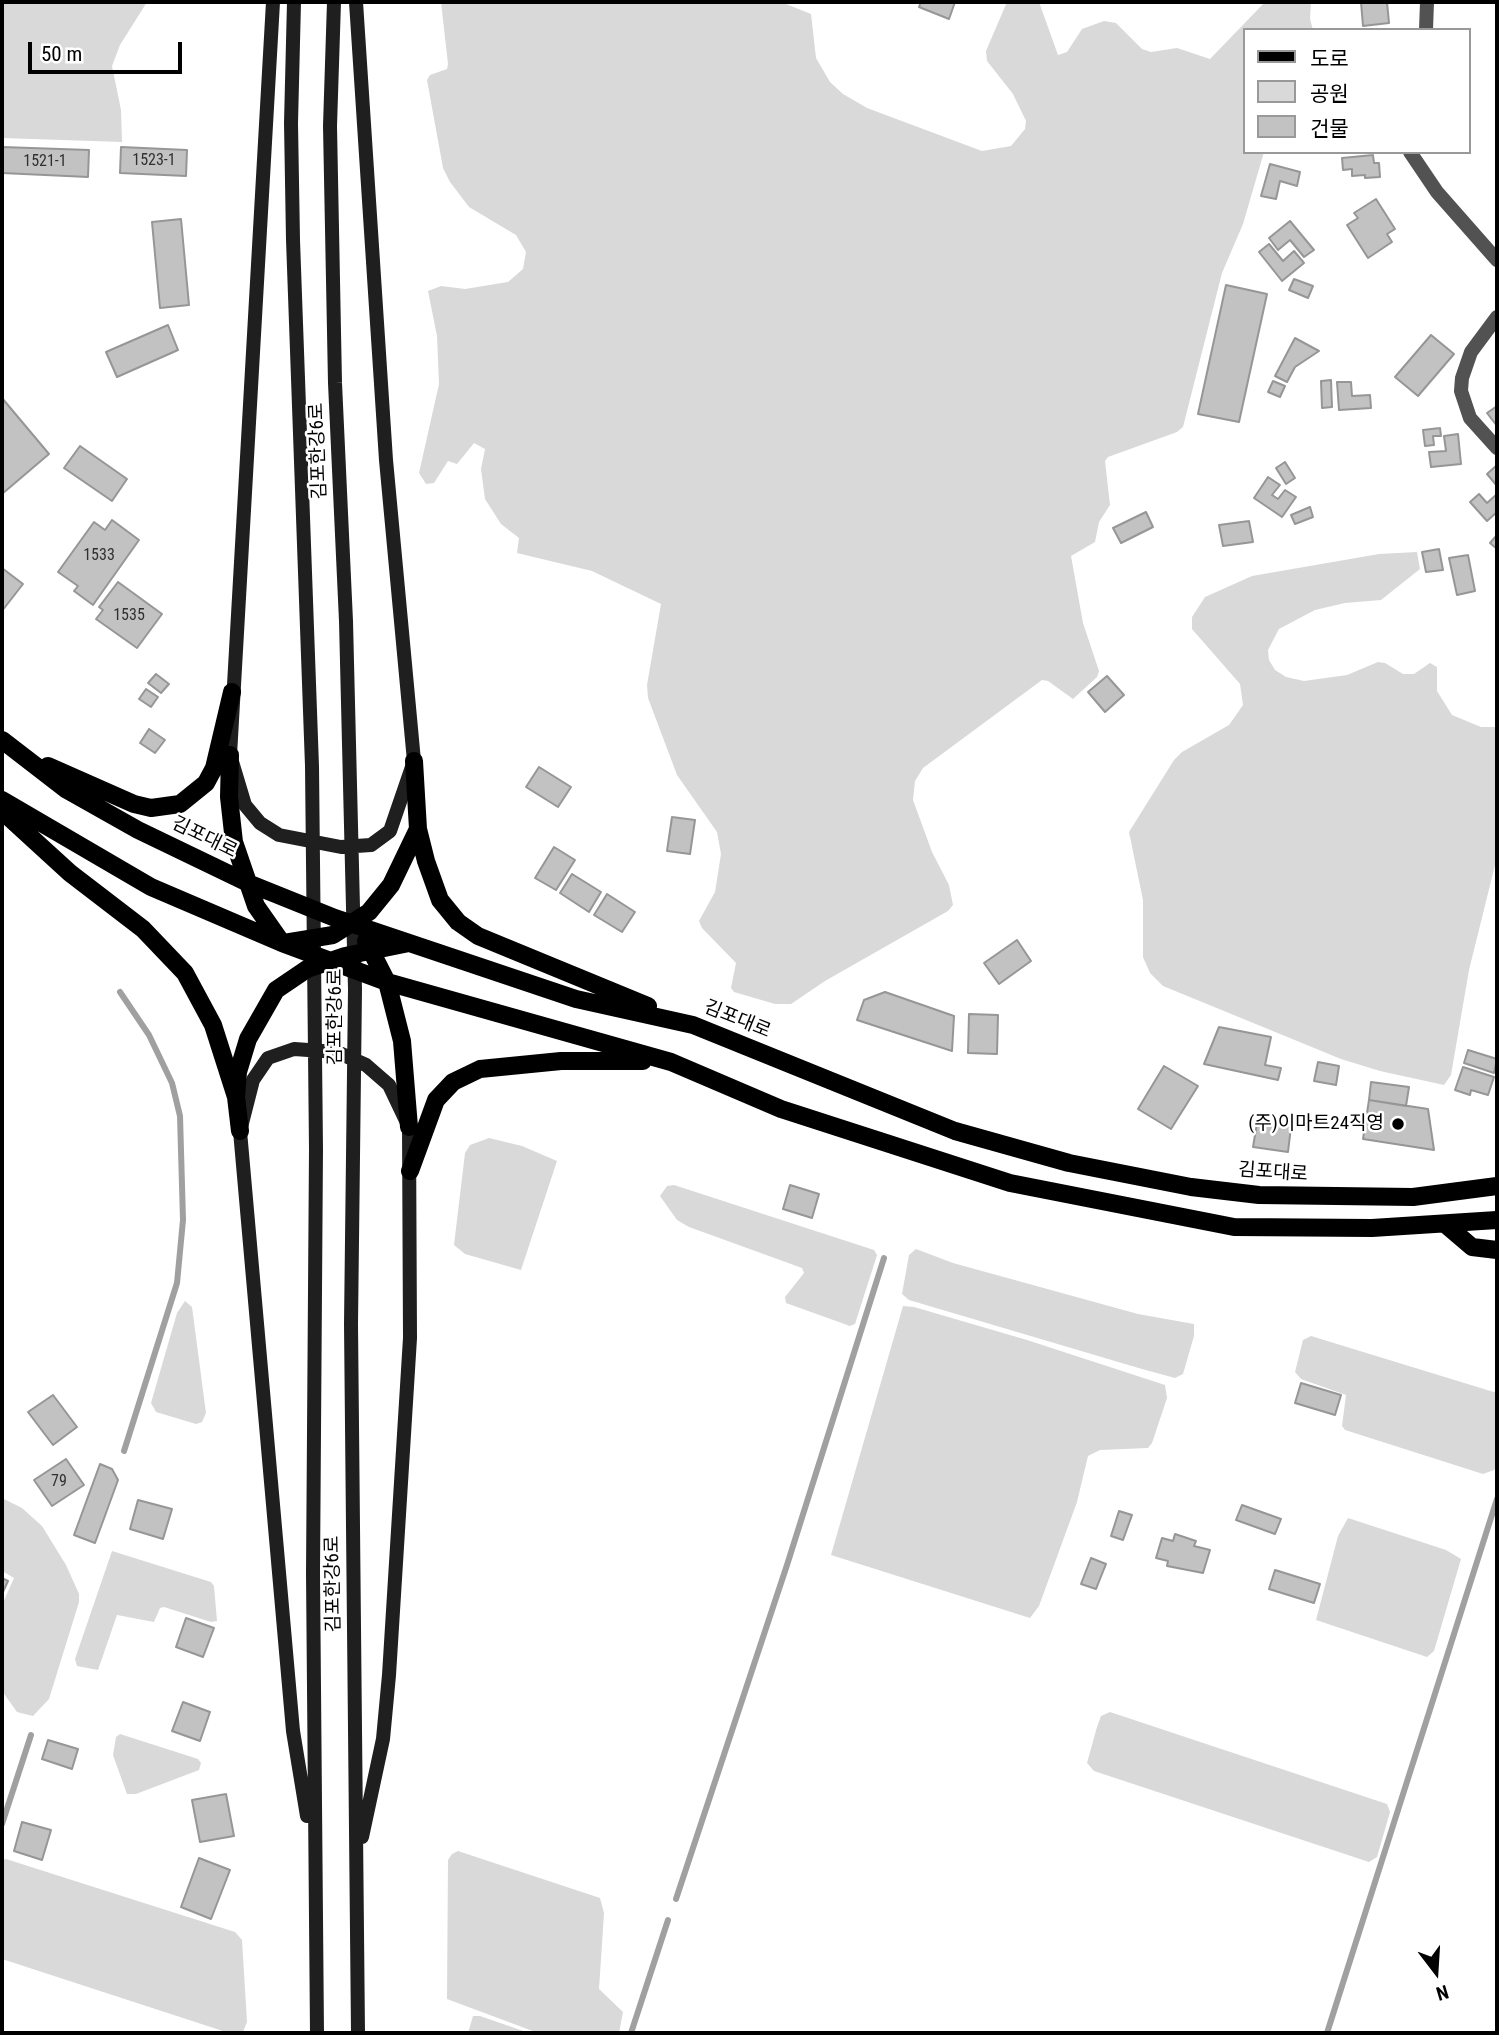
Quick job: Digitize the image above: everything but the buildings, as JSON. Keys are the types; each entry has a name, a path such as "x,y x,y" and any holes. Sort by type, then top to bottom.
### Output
{"main road":[{"path":"8,745 134,804 151,808 180,804 206,783 214,768 232,692"},
{"name":"김포대로","path":"8,745 67,790 138,830 248,883 353,924 576,999 693,1025 955,1131 1069,1163 1191,1186 1259,1195 1413,1196 1497,1186"},
{"path":"230,755 229,797 234,842 256,906 282,943"},
{"path":"414,761 418,829 434,887 448,910 466,928 490,942 693,1025"},
{"path":"2,800 151,887 282,943 387,982 671,1062 781,1109 1010,1183 1234,1227 1290,1229 1497,1220"},
{"path":"2,811 61,865 143,929 185,973 213,1025 236,1097 240,1131"},
{"path":"282,943 333,935 369,912 391,885 418,829"},
{"path":"353,924 373,950 387,982 402,1041 408,1086 409,1126"},
{"path":"236,1097 239,1072 248,1039 276,990 307,969 373,950 409,943"},
{"path":"410,1171 436,1100 453,1082 480,1069 561,1061 671,1062"},
{"path":"1445,1224 1472,1247 1497,1250"}],"street":[{"path":"273,2 262,159 248,488 232,692 230,755 245,805 260,823 279,835 341,847 371,845 390,831 414,761 384,434 356,2"},
{"name":"김포한강6로","path":"294,2 291,123 293,227 312,766 316,1149 317,2033"},
{"name":"김포한강6로","path":"334,2 330,126 335,369 351,779 355,989 351,1324 358,2033"},
{"path":"1426,28 1427,2"},
{"path":"1411,154 1437,192 1497,260"},
{"path":"1497,317 1471,352 1465,366 1461,391 1470,418 1497,448"},
{"path":"315,1858 293,1731 240,1131 253,1080 268,1058 294,1049 337,1052 366,1065 389,1086 409,1126 410,1338 389,1675 383,1739 356,1866"}],"green space":[{"path":"2,2 147,2 120,45 112,66 121,110 122,142 2,138"},
{"path":"441,2 781,2 811,14 816,58 830,82 843,94 867,108 982,151 1011,146 1025,129 1026,121 1013,94 987,61 986,51 1007,2 1039,2 1058,55 1067,52 1082,29 1104,21 1116,23 1142,49 1151,52 1177,48 1210,59 1265,2 1311,2 1312,28 1244,28 1244,154 1263,154 1243,224 1222,273 1183,427 1177,432 1108,457 1105,461 1110,505 1099,522 1095,542 1071,556 1083,623 1099,671 1097,677 1073,699 1048,681 1042,680 923,768 915,781 913,800 932,852 949,885 953,905 948,911 825,981 791,1004 775,1004 734,992 731,988 736,963 702,928 699,921 715,892 721,854 717,832 677,775 648,698 647,685 661,604 592,571 517,553 519,538 501,524 485,499 481,469 485,449 474,443 457,464 448,461 434,483 426,484 419,473 439,384 437,336 428,291 441,286 465,289 508,282 523,269 526,252 516,235 469,207 443,168 427,80 430,75 447,69"},
{"path":"1417,552 1420,569 1381,600 1345,603 1315,610 1279,629 1268,650 1269,660 1275,670 1286,677 1304,681 1347,675 1378,662 1385,663 1403,674 1414,674 1430,663 1437,667 1437,691 1452,715 1481,727 1497,727 1497,857 1469,970 1451,1075 1444,1085 1341,1059 1163,986 1150,973 1143,957 1143,900 1129,832 1174,760 1182,752 1229,725 1243,705 1240,684 1192,629 1192,617 1205,597 1252,576 1379,554"},
{"path":"489,1138 522,1146 557,1161 521,1270 465,1254 454,1245 465,1153 470,1145"},
{"path":"674,1185 874,1250 877,1255 855,1324 850,1326 786,1303 785,1297 804,1273 802,1268 689,1227 677,1220 660,1196 667,1186"},
{"path":"916,1249 953,1263 1138,1314 1194,1324 1194,1336 1183,1374 1175,1378 909,1300 902,1294 909,1255"},
{"path":"185,1301 192,1307 206,1413 202,1422 196,1424 156,1412 151,1403 177,1313"},
{"path":"903,1306 1027,1340 1165,1385 1167,1398 1148,1448 1100,1450 1088,1456 1077,1502 1039,1606 1030,1618 831,1555"},
{"path":"1311,1336 1497,1393 1497,1466 1483,1474 1345,1430 1342,1426 1346,1395 1301,1379 1295,1372 1303,1340"},
{"path":"2,1498 22,1508 42,1526 66,1565 79,1594 79,1602 49,1699 33,1716 17,1712 2,1691 2,1605 14,1578 2,1571"},
{"path":"1348,1518 1446,1550 1461,1559 1434,1651 1427,1657 1316,1620 1338,1536"},
{"path":"112,1551 211,1582 214,1586 217,1621 211,1622 164,1607 160,1608 154,1622 117,1615 98,1670 77,1666 75,1659"},
{"path":"1110,1712 1387,1804 1390,1812 1377,1857 1369,1862 1094,1771 1087,1763 1101,1716"},
{"path":"120,1734 198,1759 201,1763 199,1770 136,1794 127,1794 113,1755 116,1737"},
{"path":"458,1851 600,1898 604,1913 599,1989 623,2012 619,2033 538,2033 447,1999 448,1860"},
{"path":"6,1859 235,1932 242,1940 247,2022 243,2032 229,2033 2,1959 2,1860"},
{"path":"473,2016 480,2016 529,2033 468,2033"}],"waterway":[{"path":"120,992 149,1035 172,1083 180,1116 183,1220 177,1283 124,1451"},
{"path":"676,1899 787,1565 884,1258"},
{"path":"1327,2033 1497,1499"},
{"path":"2,1824 31,1735"},
{"path":"631,2033 668,1920"}],"place":[{"name":"(주)이마트24직영","path":"1398,1124"}]}
